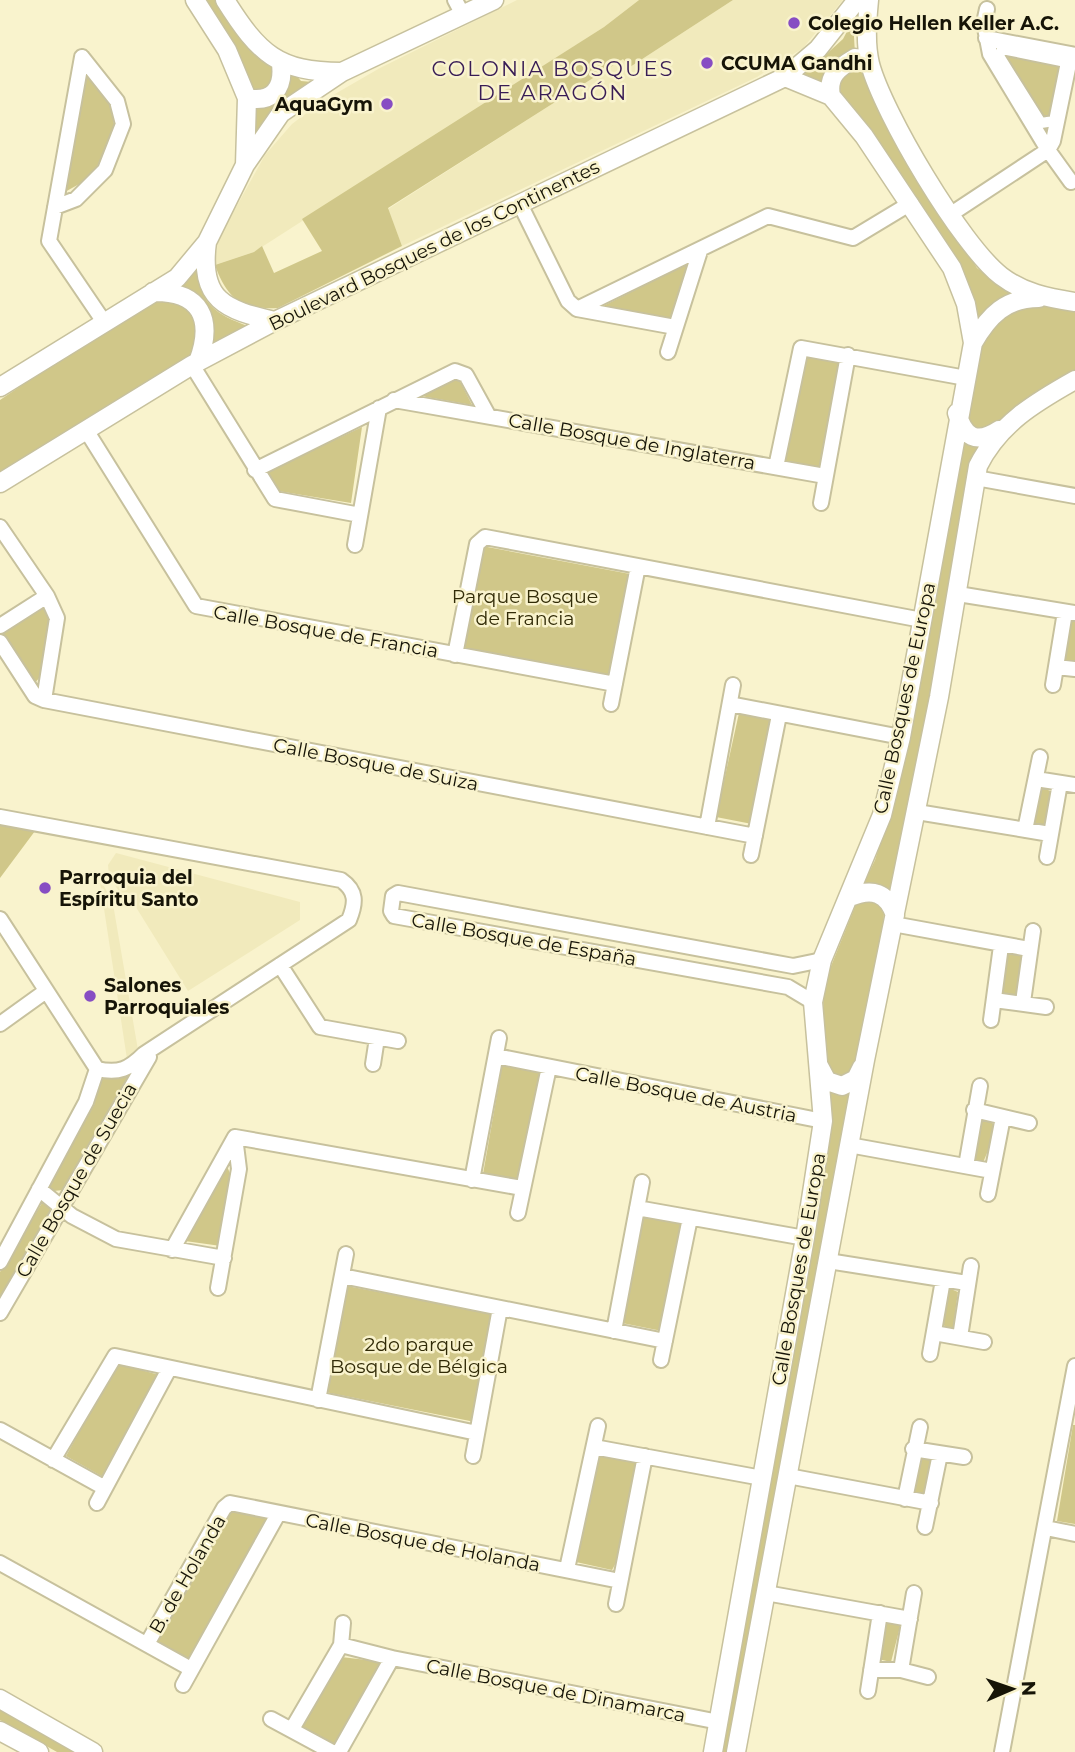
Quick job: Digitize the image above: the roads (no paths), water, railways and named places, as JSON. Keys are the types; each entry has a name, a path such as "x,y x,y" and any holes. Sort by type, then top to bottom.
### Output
{"street":[{"path":"195,0 227,50 247,98 245,164"},
{"path":"225,0 242,26 281,64 302,71 342,72"},
{"path":"0,387 177,278 207,242 245,164 281,113 342,72 459,8 494,0"},
{"name":"Boulevard Bosques de los Continentes","path":"0,483 195,364 275,321 785,77 818,49 857,0"},
{"path":"869,0 869,62 886,110 982,258 1000,275 1021,289 1046,298"},
{"path":"987,9 986,38 990,54 1048,150 1071,182"},
{"path":"951,214 1048,150 1053,141 1073,54 986,38"},
{"path":"1002,49 1066,62 1054,121 1041,124 999,56 1002,49"},
{"path":"55,207 76,199 105,170 123,124 117,101 82,57 77,84 55,207 49,241 104,322"},
{"path":"831,96 831,78 839,67 855,58 869,62"},
{"path":"247,98 265,100 271,97 283,78 281,64"},
{"name":"Calle Bosques de Europa","path":"713,1752 805,1238 823,1121 813,1002 822,960 882,814 901,737 957,413 973,343 965,304 952,268 911,203 845,109 831,96 785,77"},
{"path":"577,309 768,216 857,238 911,203"},
{"path":"520,204 568,301 577,309 676,327"},
{"path":"207,242 205,262 209,284 222,302 237,313 275,321"},
{"path":"668,352 700,251"},
{"path":"153,292 183,295 195,303 206,329 205,344 195,364 255,470 277,501 360,515"},
{"path":"973,343 983,325 999,309 1017,299 1046,298 1075,302"},
{"name":"Calle Bosque de Inglaterra","path":"776,467 798,351 807,347 966,378"},
{"path":"821,503 848,355"},
{"name":"Calle Bosque de Inglaterra","path":"255,470 451,372 460,371 466,375 488,415"},
{"path":"957,413 964,432 976,439 988,437 1075,380"},
{"name":"Calle Bosque de Inglaterra","path":"394,400 825,477"},
{"path":"355,545 379,408"},
{"name":"Calle Bosques de Europa","path":"736,1752 865,1060 917,812 958,594 976,478 990,443 1003,428"},
{"name":"Calle Bosque de Francia","path":"86,430 196,606 615,684"},
{"path":"976,478 1075,496"},
{"path":"0,527 47,596 57,618 44,701 35,696 0,642"},
{"name":"Calle Bosque de Francia","path":"455,655 477,544 481,537 922,620"},
{"path":"611,704 638,566"},
{"path":"958,594 1070,613 1054,685"},
{"path":"0,626 47,596"},
{"path":"1056,667 1075,670"},
{"path":"707,827 733,684"},
{"name":"Calle Bosque de Suiza","path":"44,701 755,836"},
{"path":"730,704 901,737"},
{"path":"751,855 779,715"},
{"path":"1025,830 1040,757"},
{"path":"1035,779 1068,784 1050,834 1047,858"},
{"path":"917,812 1050,834"},
{"name":"Calle Bosque de Suecia","path":"0,817 341,880 349,886 354,895 355,906 349,920 144,1054 128,1069 109,1072 97,1069 86,1102 39,1189 5,1239 0,1262"},
{"path":"850,897 874,891 884,896 894,920 1001,946 1029,949"},
{"name":"Calle Bosque de España","path":"813,1002 788,988 394,916 391,911 393,896 398,893 793,966 822,960"},
{"path":"0,919 97,1069"},
{"path":"1023,1002 1032,932"},
{"path":"991,1020 1001,946"},
{"path":"280,965 318,1026 398,1041"},
{"path":"0,1024 46,991"},
{"path":"994,1000 1046,1007"},
{"path":"373,1064 377,1038"},
{"path":"472,1180 499,1038"},
{"name":"Calle Bosque de Suecia","path":"0,1313 60,1205 155,1049"},
{"name":"Calle Bosque de Austria","path":"496,1056 823,1121"},
{"path":"817,1063 827,1081 842,1086 856,1079 865,1060"},
{"name":"Calle Bosque de Austria","path":"518,1213 549,1067"},
{"path":"966,1166 980,1086"},
{"path":"975,1110 1029,1123"},
{"path":"988,1194 1003,1117"},
{"path":"172,1250 235,1137"},
{"path":"235,1137 522,1188"},
{"path":"218,1288 239,1169 235,1137"},
{"path":"849,1145 992,1171"},
{"path":"614,1331 642,1182"},
{"path":"39,1189 84,1223 116,1239 224,1258"},
{"path":"636,1208 805,1238"},
{"path":"661,1360 690,1218"},
{"path":"318,1400 346,1254"},
{"path":"828,1261 967,1283"},
{"path":"960,1338 971,1266"},
{"path":"342,1276 665,1341"},
{"path":"930,1354 943,1280"},
{"path":"473,1455 500,1308"},
{"path":"934,1334 984,1342"},
{"path":"54,1460 115,1356 477,1433"},
{"path":"1002,1752 1071,1413 1075,1366"},
{"path":"97,1503 169,1369"},
{"name":"Calle Bosque de Holanda","path":"567,1569 598,1426"},
{"path":"905,1499 920,1427"},
{"path":"0,1430 105,1488"},
{"path":"594,1447 762,1478"},
{"path":"914,1448 964,1457"},
{"path":"925,1527 940,1454"},
{"path":"616,1604 645,1456"},
{"path":"788,1476 931,1503"},
{"name":"Calle Bosque de Holanda","path":"228,1504 620,1581"},
{"name":"B. de Holanda","path":"147,1644 228,1504"},
{"name":"Calle Bosque de Holanda","path":"183,1685 278,1514"},
{"path":"1046,1528 1075,1534"},
{"path":"0,1563 191,1669"},
{"path":"766,1593 910,1619"},
{"path":"901,1671 914,1593"},
{"path":"868,1691 880,1613"},
{"path":"292,1729 341,1645 343,1623"},
{"name":"Calle Bosque de Dinamarca","path":"341,1645 392,1658 719,1722"},
{"path":"339,1752 392,1658"},
{"path":"872,1670 901,1671 929,1677"},
{"path":"0,1699 93,1752"},
{"path":"271,1719 332,1752"},
{"path":"0,1731 39,1752"}],"place":[{"name":"Colegio Hellen Keller A.C.","path":"794,23"},
{"name":"CCUMA Gandhi","path":"707,63"},
{"name":"AquaGym","path":"387,104"},
{"name":"Parroquia del Espíritu Santo","path":"45,888"},
{"name":"Salones Parroquiales","path":"90,996"}],"district":[{"name":"COLONIA BOSQUES DE ARAGÓN","path":"553,81"}],"park label":[{"name":"Parque Bosque de Francia","path":"525,607"},
{"name":"2do parque Bosque de Bélgica","path":"419,1355"}]}
